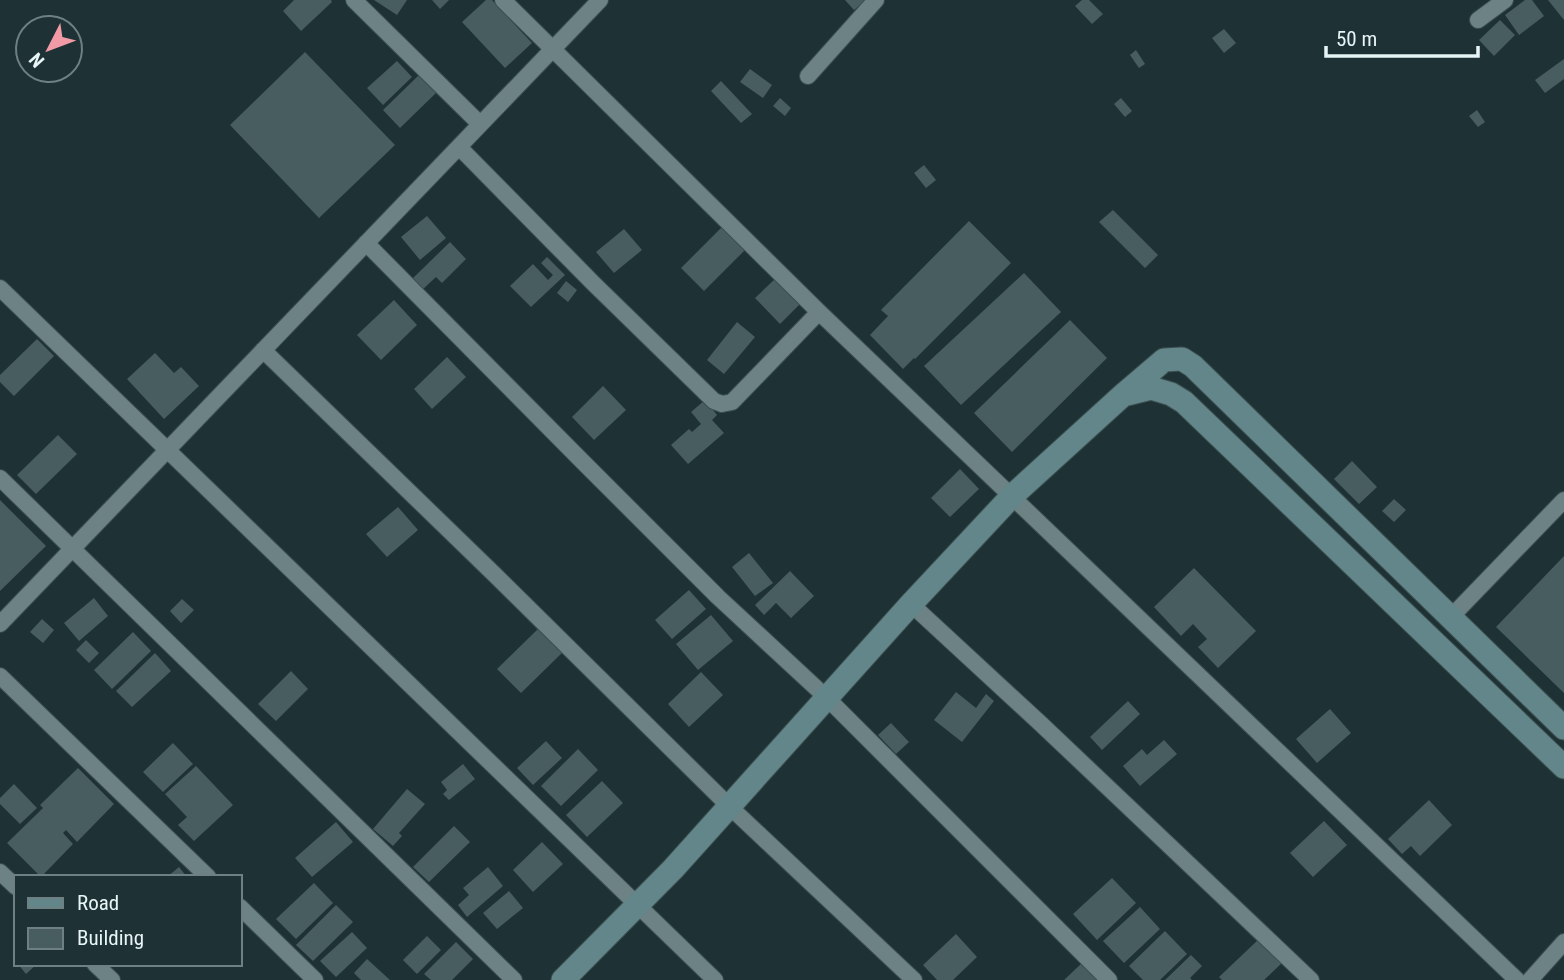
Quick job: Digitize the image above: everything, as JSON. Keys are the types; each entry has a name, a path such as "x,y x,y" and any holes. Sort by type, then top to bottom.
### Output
{"street":[{"path":"355,0 480,124"},
{"path":"503,0 819,312 1517,980"},
{"path":"0,624 600,0"},
{"path":"808,76 876,0"},
{"path":"1478,20 1505,0"},
{"path":"458,146 593,284 714,401 722,404 732,402 819,312"},
{"path":"366,243 709,587 827,698 1109,980"},
{"path":"0,288 715,980"},
{"path":"262,350 494,573 729,806 914,980"},
{"path":"564,980 673,869 911,604 1012,496 1164,360 1182,359 1193,366 1564,728"},
{"path":"1123,395 1150,388 1171,394 1184,402 1564,767"},
{"path":"0,478 514,980"},
{"path":"1450,618 1564,500"},
{"path":"911,604 1311,980"},
{"path":"1449,657 1470,636"},
{"path":"0,676 206,875"},
{"path":"0,872 14,885"},
{"path":"242,909 315,980"},
{"path":"1530,980 1564,942"},
{"path":"97,966 111,980"}],"building":[{"path":"294,0 332,2 301,31 283,11"},
{"path":"374,0 407,0 397,15"},
{"path":"432,0 449,0 440,9"},
{"path":"486,0 492,0 532,43 505,68 462,22"},
{"path":"845,0 866,0 854,10"},
{"path":"1082,0 1089,0 1103,14 1092,24 1075,6"},
{"path":"1525,0 1532,0 1544,16 1519,35 1505,15"},
{"path":"1548,0 1564,0 1564,20"},
{"path":"1500,20 1515,35 1494,56 1479,40"},
{"path":"1224,29 1236,43 1224,53 1212,38"},
{"path":"1136,50 1145,64 1139,68 1130,55"},
{"path":"305,52 395,145 319,218 230,125"},
{"path":"1564,59 1564,79 1545,93 1535,80"},
{"path":"397,61 412,77 383,105 367,88"},
{"path":"750,69 772,85 763,98 740,82"},
{"path":"419,75 436,93 400,128 383,110"},
{"path":"721,81 752,114 741,123 711,91"},
{"path":"780,98 791,108 785,116 773,106"},
{"path":"1121,98 1132,111 1125,117 1114,104"},
{"path":"1477,110 1485,122 1478,127 1469,116"},
{"path":"924,165 936,180 926,188 914,173"},
{"path":"1113,210 1158,255 1145,268 1099,222"},
{"path":"427,216 446,238 420,260 401,237"},
{"path":"969,221 1011,263 903,369 870,335 888,316 881,310"},
{"path":"724,225 747,248 704,291 681,268"},
{"path":"624,229 642,250 614,273 596,252"},
{"path":"450,242 466,259 442,283 436,277 422,290 412,279"},
{"path":"547,257 565,275 531,307 510,286 533,264 548,280 553,275 541,263"},
{"path":"1024,273 1061,312 961,405 924,366"},
{"path":"776,278 801,303 780,324 755,298"},
{"path":"566,281 577,290 568,302 557,293"},
{"path":"394,300 417,325 381,360 357,335"},
{"path":"1070,320 1107,358 1012,452 974,413"},
{"path":"737,322 755,337 724,374 707,360"},
{"path":"37,339 54,356 14,396 0,382 0,375"},
{"path":"155,353 174,373 181,367 199,386 164,419 127,379"},
{"path":"447,357 466,377 432,409 414,389"},
{"path":"603,386 626,410 594,440 572,417"},
{"path":"705,400 717,415 712,420 724,433 688,464 671,445 689,429 692,432 701,424 691,412"},
{"path":"58,435 77,454 36,494 17,475"},
{"path":"1352,461 1377,487 1359,504 1334,479"},
{"path":"960,469 979,489 950,517 931,498"},
{"path":"1394,499 1406,510 1394,522 1382,511"},
{"path":"0,500 46,546 0,591"},
{"path":"398,507 418,530 387,557 366,534"},
{"path":"749,553 773,583 755,596 732,567"},
{"path":"1564,556 1564,693 1496,627"},
{"path":"1194,568 1256,631 1218,668 1198,647 1207,639 1193,624 1181,636 1154,607"},
{"path":"790,571 814,596 791,618 776,603 764,615 755,605"},
{"path":"689,590 706,609 672,639 655,620"},
{"path":"94,598 108,616 79,641 64,623"},
{"path":"182,599 194,610 181,623 170,611"},
{"path":"711,615 733,641 698,670 676,644"},
{"path":"42,619 54,630 43,643 30,632"},
{"path":"540,627 564,651 521,693 497,669"},
{"path":"133,632 151,651 112,689 94,670"},
{"path":"86,640 99,653 89,663 76,650"},
{"path":"155,653 171,671 132,707 116,691"},
{"path":"291,671 308,689 276,721 258,704"},
{"path":"701,672 723,695 689,727 668,704"},
{"path":"956,692 976,708 986,694 994,701 962,742 934,720"},
{"path":"1128,701 1140,714 1102,750 1090,737"},
{"path":"1330,709 1351,733 1317,763 1296,739"},
{"path":"891,723 909,742 896,754 878,735"},
{"path":"1164,740 1177,754 1140,786 1123,766 1142,749 1147,755"},
{"path":"546,741 562,758 533,785 517,768"},
{"path":"173,743 193,764 163,792 143,772"},
{"path":"578,749 598,770 561,806 541,786"},
{"path":"463,764 475,779 449,800 443,794 447,790 441,782"},
{"path":"196,766 233,805 194,841 178,825 187,817 165,794"},
{"path":"78,768 114,804 77,842 66,830 63,833 73,844 43,875 39,875 7,843 43,808 40,805"},
{"path":"602,781 623,803 587,837 566,815"},
{"path":"14,784 37,808 20,824 0,804 0,798"},
{"path":"407,789 425,804 399,833 402,836 393,846 373,829"},
{"path":"1429,800 1452,825 1420,856 1411,846 1402,854 1388,839"},
{"path":"1324,821 1347,845 1313,877 1290,853"},
{"path":"336,822 353,842 312,877 295,858"},
{"path":"454,826 470,842 429,882 413,867"},
{"path":"542,842 563,864 533,892 513,870"},
{"path":"179,867 185,875 169,875"},
{"path":"488,867 503,886 467,917 458,905 469,895 463,888"},
{"path":"1112,878 1136,903 1097,940 1073,914"},
{"path":"314,883 333,903 296,939 276,919"},
{"path":"509,891 523,908 497,929 483,913"},
{"path":"336,905 353,922 313,961 296,945"},
{"path":"1140,907 1160,929 1124,963 1103,941"},
{"path":"1165,931 1187,954 1160,980 1143,980 1129,966"},
{"path":"352,932 367,948 336,977 320,961"},
{"path":"956,934 977,957 953,980 937,980 923,965"},
{"path":"427,936 441,950 417,974 403,960"},
{"path":"1259,939 1282,963 1264,980 1222,980 1219,977"},
{"path":"456,942 473,959 452,980 431,980 424,974"},
{"path":"1191,955 1202,966 1190,978 1192,980 1165,980"},
{"path":"367,959 390,980 361,980 354,973"},
{"path":"1082,963 1098,980 1064,980"},
{"path":"20,966 35,966 26,974"}]}
